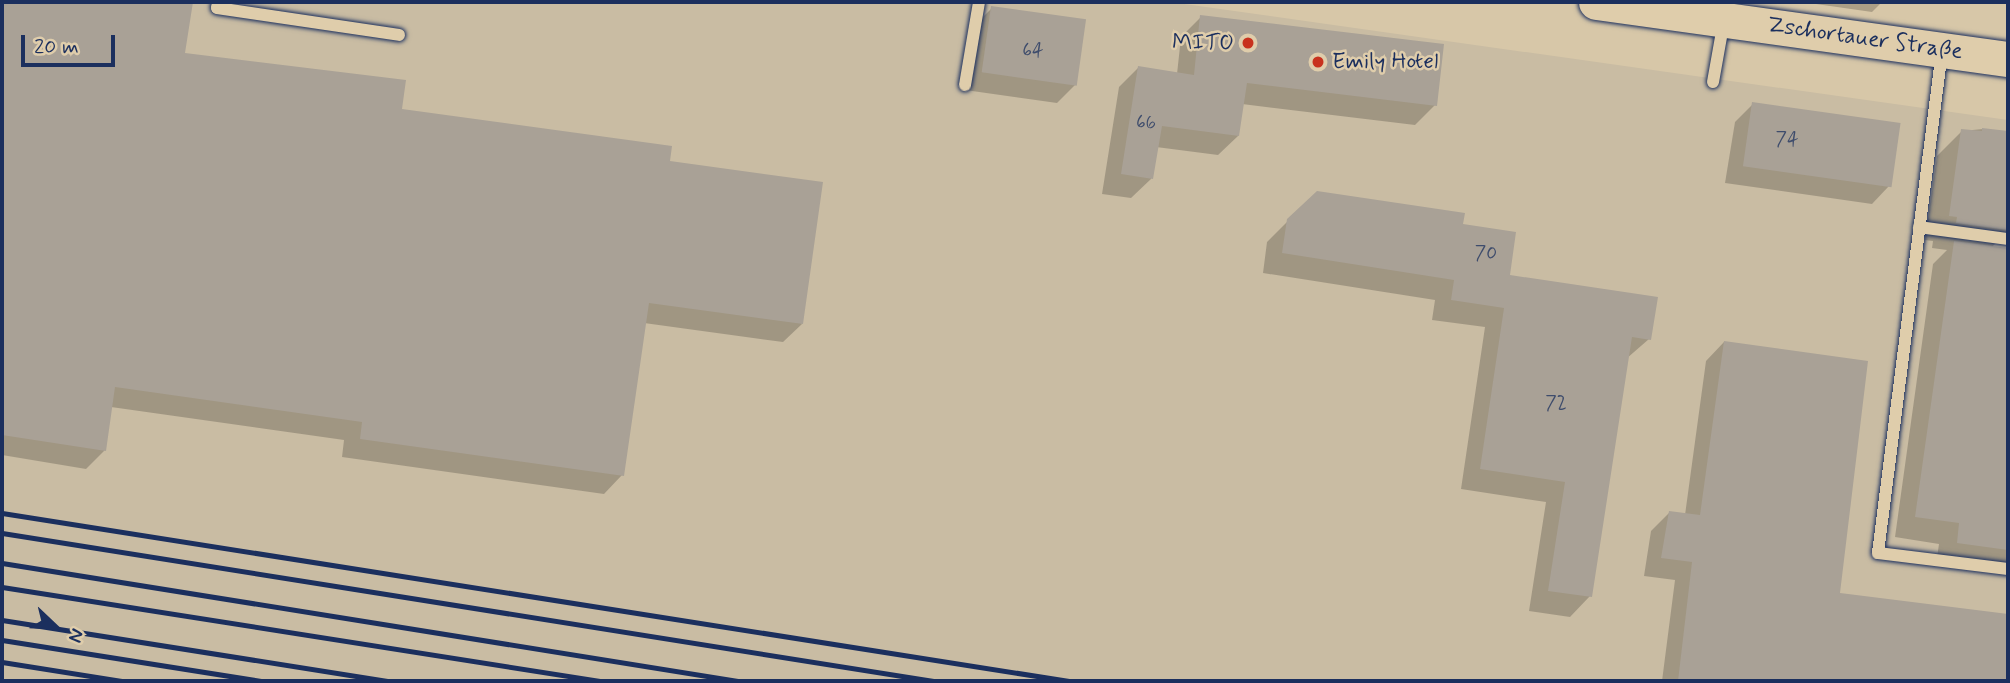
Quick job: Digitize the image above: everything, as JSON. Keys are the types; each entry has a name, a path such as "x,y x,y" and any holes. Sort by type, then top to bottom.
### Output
{"street":[{"name":"Zschortauer Straße","path":"1596,2 2008,59"}],"lane":[{"path":"218,2 217,8 400,35"},
{"path":"965,85 979,2"},
{"path":"1713,82 1724,20"},
{"path":"1942,50 1878,553 2008,569"},
{"path":"1919,227 2008,239"}],"shaded area":[{"path":"2,2 1170,2 2008,120 2008,681 2,681"}],"building":[{"path":"2,2 193,2 185,53 406,80 402,109 672,146 670,161 823,182 803,324 649,303 624,476 360,439 362,422 115,387 106,451 2,435"},
{"path":"991,6 1086,19 1077,86 982,72"},
{"name":"Emily Hotel","path":"1200,15 1444,44 1437,106 1247,83 1239,136 1162,126 1153,179 1121,174 1138,66 1194,75"},
{"path":"1752,102 1901,123 1891,187 1743,166"},
{"path":"1982,128 2008,131 2008,230 1956,223 1957,217 1949,216 1961,129 1982,131"},
{"path":"1317,191 1465,213 1463,224 1516,232 1510,275 1658,297 1651,340 1632,337 1592,597 1548,591 1565,482 1480,469 1504,308 1451,300 1454,280 1282,253 1287,219"},
{"path":"1954,241 2008,248 2008,550 1957,543 1959,523 1915,517"},
{"path":"1724,341 1868,361 1840,593 2008,614 2008,681 1678,681 1692,562 1661,558 1669,511 1700,515"}],"railway":[{"path":"2,513 1069,681"},
{"path":"2,533 933,681"},
{"path":"2,563 738,681"},
{"path":"2,587 600,681"},
{"path":"2,620 387,681"},
{"path":"2,640 261,681"},
{"path":"2,662 122,681"}],"place":[{"name":"MITO","path":"1248,43"},
{"name":"Emily Hotel","path":"1318,62"}]}
